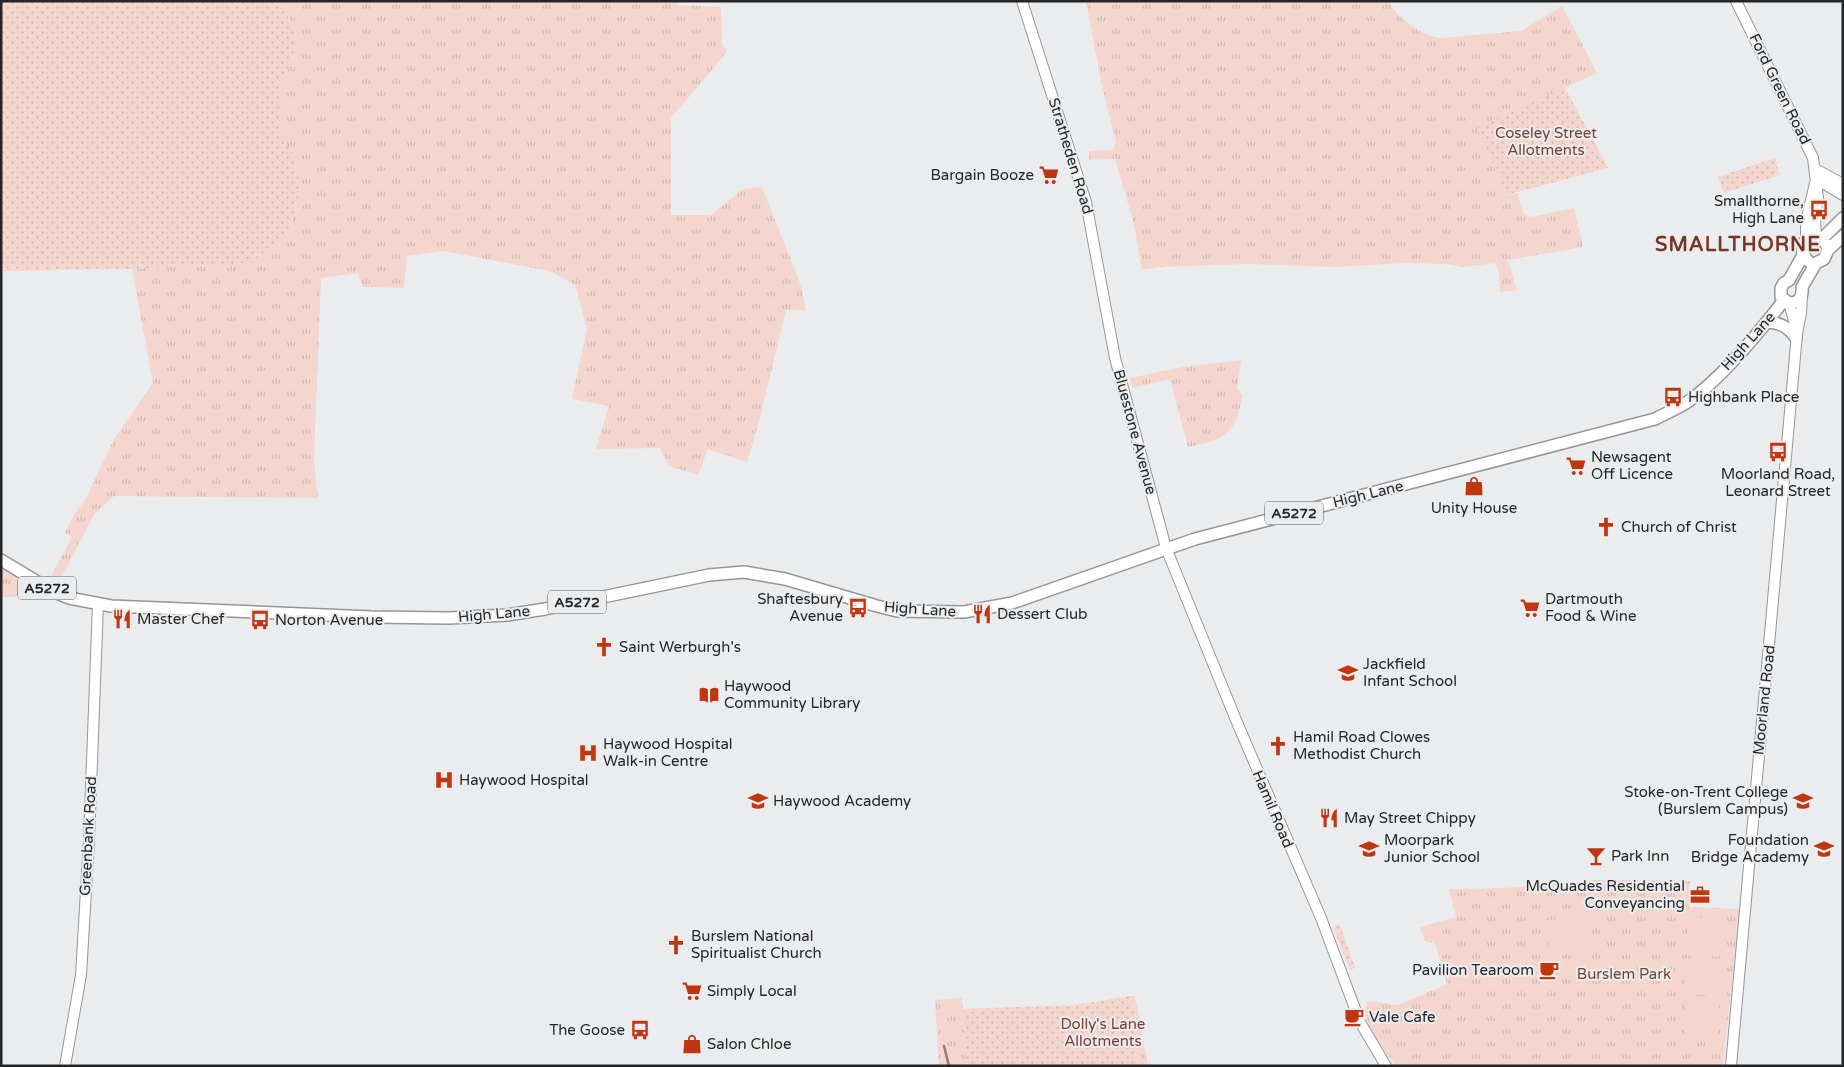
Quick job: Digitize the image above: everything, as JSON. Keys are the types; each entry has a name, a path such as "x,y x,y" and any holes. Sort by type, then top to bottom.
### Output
{"main road":[{"path":"1818,242 1843,218"},
{"path":"1818,242 1843,236"},
{"path":"1802,292 1816,263 1824,259 1818,242"},
{"name":"A5272","path":"1802,292 1798,301 1786,301 1780,292 1784,282 1790,280 1803,255 1802,247 1818,242"},
{"path":"1803,255 1807,260 1816,263"},
{"path":"1790,280 1796,281 1802,292"},
{"name":"High Lane","path":"1,560 54,592 68,598 98,604 372,617 449,618 507,615 536,611 709,575 744,572 785,579 897,611 964,612 1012,603 1166,548 1458,471 1503,457 1655,419 1689,401 1700,392 1754,339 1786,301"},
{"path":"1767,322 1786,326 1796,336"}],"street":[{"name":"Stratheden Road","path":"1022,1 1086,202 1107,315"},
{"name":"Ford Green Road","path":"1736,1 1805,140 1816,174"},
{"path":"1816,174 1843,184"},
{"path":"1816,174 1843,195"},
{"path":"1816,174 1806,222 1818,242"},
{"name":"Moorland Road","path":"1731,1066 1796,336 1801,313 1802,292"},
{"name":"Moorland Road","path":"1786,301 1796,336"},
{"name":"Bluestone Avenue","path":"1107,315 1126,402 1166,548"},
{"name":"Hamil Road","path":"1166,548 1236,720 1321,918 1360,1022 1368,1039 1386,1066"},
{"name":"Greenbank Road","path":"66,1066 81,976 89,840 98,604"}],"green space":[{"path":"1,1 282,1 296,35 293,60 281,83 281,137 292,151 301,186 290,228 252,263 132,269 1,271"},
{"path":"282,1 677,1 677,5 721,7 722,43 727,52 671,118 671,215 711,215 743,189 762,187 801,286 806,310 786,310 759,422 747,462 708,449 698,475 669,466 660,448 596,449 609,406 572,399 587,329 575,285 550,271 443,251 407,256 404,288 363,287 358,273 321,278 314,459 318,498 114,496 93,516 54,592 45,587 72,537 65,533 74,515 86,498 114,439 153,383 132,269 252,263 290,228 301,186 292,151 281,138 279,115 281,83 293,60 296,35"},
{"path":"1086,1 1388,1 1411,26 1425,34 1441,38 1521,31 1562,6 1597,73 1477,127 1506,195 1517,193 1523,213 1530,217 1574,208 1583,247 1508,260 1517,290 1500,292 1499,274 1495,263 1464,267 1444,264 1404,263 1336,267 1246,264 1159,267 1142,270 1134,224 1115,159 1089,160 1089,151 1113,150 1116,142 1101,81"},
{"name":"Coseley Street Allotments","path":"1564,86 1608,168 1506,195 1477,127"},
{"path":"1775,158 1780,175 1724,193 1718,177"},
{"path":"1241,360 1237,389 1242,395 1237,418 1227,433 1211,442 1200,445 1188,447 1170,379 1132,388 1130,378 1183,367"},
{"path":"1,560 41,585 30,597 1,597"},
{"name":"Burslem Park","path":"1599,880 1690,881 1689,907 1740,909 1723,1066 1396,1066 1372,1033 1365,1013 1367,1001 1398,1005 1447,984 1435,943 1425,941 1420,927 1456,917 1449,889 1504,888"},
{"path":"1584,913 1590,948 1550,957 1545,921"},
{"path":"1688,917 1727,919 1724,956 1686,955"},
{"path":"1335,925 1340,925 1355,968 1350,970 1334,929"},
{"path":"1686,958 1724,960 1722,996 1684,994"},
{"name":"Dolly's Lane Allotments","path":"1130,996 1135,1014 1138,1066 967,1066 963,1009 1075,1005"},
{"path":"1130,996 1135,996 1148,1066 1138,1066 1135,1014"},
{"path":"962,998 967,1066 939,1066 935,1000"},
{"path":"1686,1001 1719,1003 1717,1038 1685,1036"}],"waterway":[{"path":"944,1046 949,1066"}],"place":[{"name":"Bargain Booze","path":"1049,175"},
{"name":"Smallthorne, High Lane","path":"1819,210"},
{"name":"Highbank Place","path":"1673,397"},
{"name":"Moorland Road, Leonard Street","path":"1778,452"},
{"name":"Newsagent Off Licence","path":"1576,466"},
{"name":"Unity House","path":"1474,486"},
{"name":"Church of Christ","path":"1606,527"},
{"name":"Shaftesbury Avenue","path":"858,608"},
{"name":"Dartmouth Food & Wine","path":"1530,608"},
{"name":"Dessert Club","path":"982,614"},
{"name":"Master Chef","path":"122,619"},
{"name":"Norton Avenue","path":"260,620"},
{"name":"Saint Werburgh's","path":"604,647"},
{"name":"Jackfield Infant School","path":"1348,673"},
{"name":"Haywood Community Library","path":"709,695"},
{"name":"Hamil Road Clowes Methodist Church","path":"1278,746"},
{"name":"Haywood Hospital Walk-in Centre","path":"588,753"},
{"name":"Haywood Hospital","path":"444,780"},
{"name":"Haywood Academy","path":"758,801"},
{"name":"Stoke-on-Trent College (Burslem Campus)","path":"1803,801"},
{"name":"May Street Chippy","path":"1329,818"},
{"name":"Moorpark Junior School","path":"1369,849"},
{"name":"Foundation Bridge Academy","path":"1824,849"},
{"name":"Park Inn","path":"1596,856"},
{"name":"McQuades Residential Conveyancing","path":"1700,895"},
{"name":"Burslem National Spiritualist Church","path":"676,945"},
{"name":"Pavilion Tearoom","path":"1549,970"},
{"name":"Simply Local","path":"692,991"},
{"name":"Vale Cafe","path":"1354,1017"},
{"name":"The Goose","path":"640,1030"},
{"name":"Salon Chloe","path":"692,1044"}],"district":[{"name":"SMALLTHORNE","path":"1738,245"}]}
